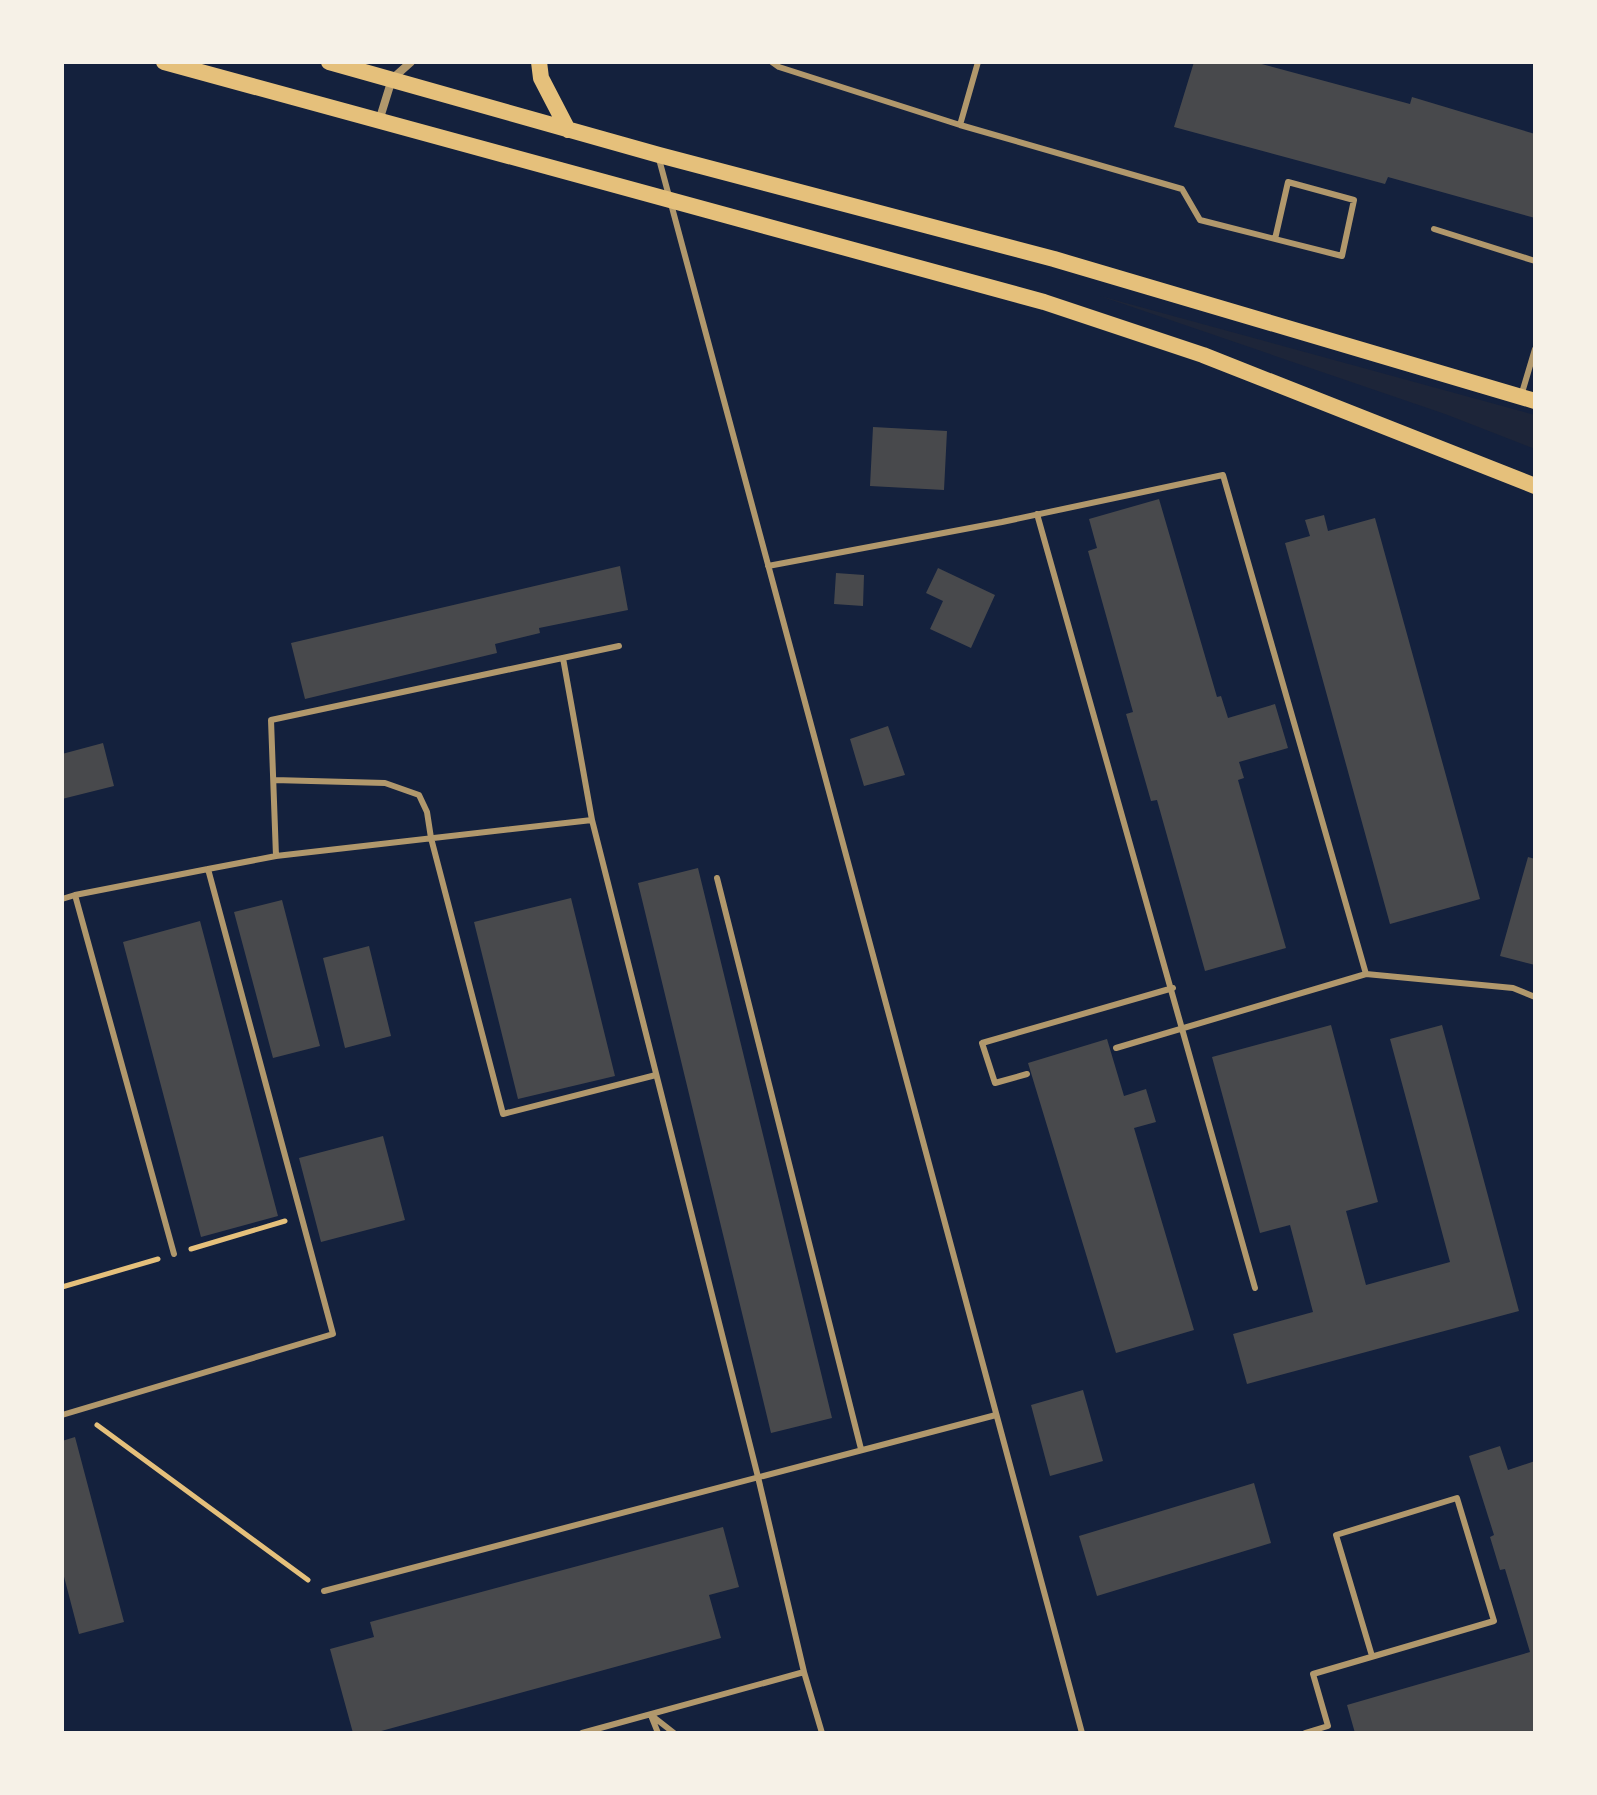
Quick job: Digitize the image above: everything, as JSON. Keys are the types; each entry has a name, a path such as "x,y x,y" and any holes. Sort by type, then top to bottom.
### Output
{"main road":[{"path":"164,62 1044,302 1203,355 1535,486"},
{"path":"329,62 659,155 1054,259 1528,398"},
{"path":"539,62 541,78 568,130"}],"street":[{"path":"379,122 392,79 411,62"}],"lane":[{"path":"772,62 779,67 960,125 1182,189 1200,220 1342,256 1354,200 1288,182 1275,239"},
{"path":"960,125 978,62"},
{"path":"659,155 668,200 1082,1733"},
{"path":"1434,229 1535,261"},
{"path":"1528,398 1535,349"},
{"path":"768,566 1223,475 1366,974"},
{"path":"1037,514 1184,1027 1255,1288"},
{"path":"276,856 271,720 619,646"},
{"path":"563,658 592,820 758,1477 804,1672 822,1733"},
{"path":"274,780 385,783 419,795 427,812 431,838 503,1114 656,1075"},
{"path":"62,899 276,856 592,820"},
{"path":"62,1415 333,1334 208,869"},
{"path":"717,878 861,1449"},
{"path":"75,895 174,1254"},
{"path":"1116,1048 1366,974 1513,988 1535,997"},
{"path":"1027,1074 995,1083 982,1043 1173,988"},
{"path":"324,1591 996,1415"},
{"path":"1305,1733 1328,1726 1313,1674 1494,1621 1457,1498 1336,1535 1372,1656"},
{"path":"582,1733 607,1729 804,1672"},
{"path":"651,1715 658,1733"},
{"path":"651,1715 674,1733"}],"path":[{"path":"77,1410 324,1591"}],"shaded area":[{"path":"1100,296 1535,415 1535,449 1445,414"}],"building":[{"path":"1194,62 1254,62 1410,104 1412,97 1535,134 1535,218 1388,177 1385,184 1174,127"},
{"path":"873,427 947,431 944,490 870,486"},
{"path":"1159,499 1217,697 1221,696 1228,718 1275,704 1288,748 1239,762 1244,778 1238,780 1286,948 1205,971 1157,800 1151,801 1126,714 1133,712 1088,551 1097,548 1089,519"},
{"path":"1324,515 1328,531 1375,518 1480,899 1390,924 1285,543 1310,536 1305,520"},
{"path":"620,566 628,610 539,628 540,633 495,644 497,653 305,699 291,643"},
{"path":"938,568 995,595 971,648 930,629 943,601 926,593"},
{"path":"836,573 864,575 863,606 834,604"},
{"path":"888,726 905,775 864,786 850,739"},
{"path":"103,743 114,786 62,799 62,754"},
{"path":"1528,857 1535,859 1535,965 1500,956"},
{"path":"698,868 832,1418 771,1433 638,883"},
{"path":"571,898 615,1076 518,1099 474,922"},
{"path":"282,900 320,1046 273,1058 234,912"},
{"path":"200,921 278,1216 201,1237 123,942"},
{"path":"369,946 391,1036 345,1048 323,958"},
{"path":"1331,1025 1378,1202 1346,1211 1366,1285 1450,1262 1390,1039 1442,1025 1519,1311 1247,1384 1233,1334 1313,1312 1290,1225 1260,1233 1212,1057"},
{"path":"1107,1039 1124,1096 1146,1089 1156,1122 1134,1128 1194,1330 1116,1353 1028,1063"},
{"path":"383,1136 405,1220 321,1242 299,1158"},
{"path":"1083,1390 1103,1461 1050,1476 1031,1405"},
{"path":"75,1437 124,1622 79,1634 62,1569 62,1441"},
{"path":"1500,1446 1508,1470 1535,1461 1535,1733 1355,1733 1347,1705 1530,1652 1505,1569 1500,1570 1490,1537 1494,1535 1469,1456"},
{"path":"1254,1483 1271,1543 1097,1596 1079,1536"},
{"path":"723,1527 739,1587 709,1595 721,1638 374,1733 353,1733 330,1649 374,1637 370,1622"}]}
